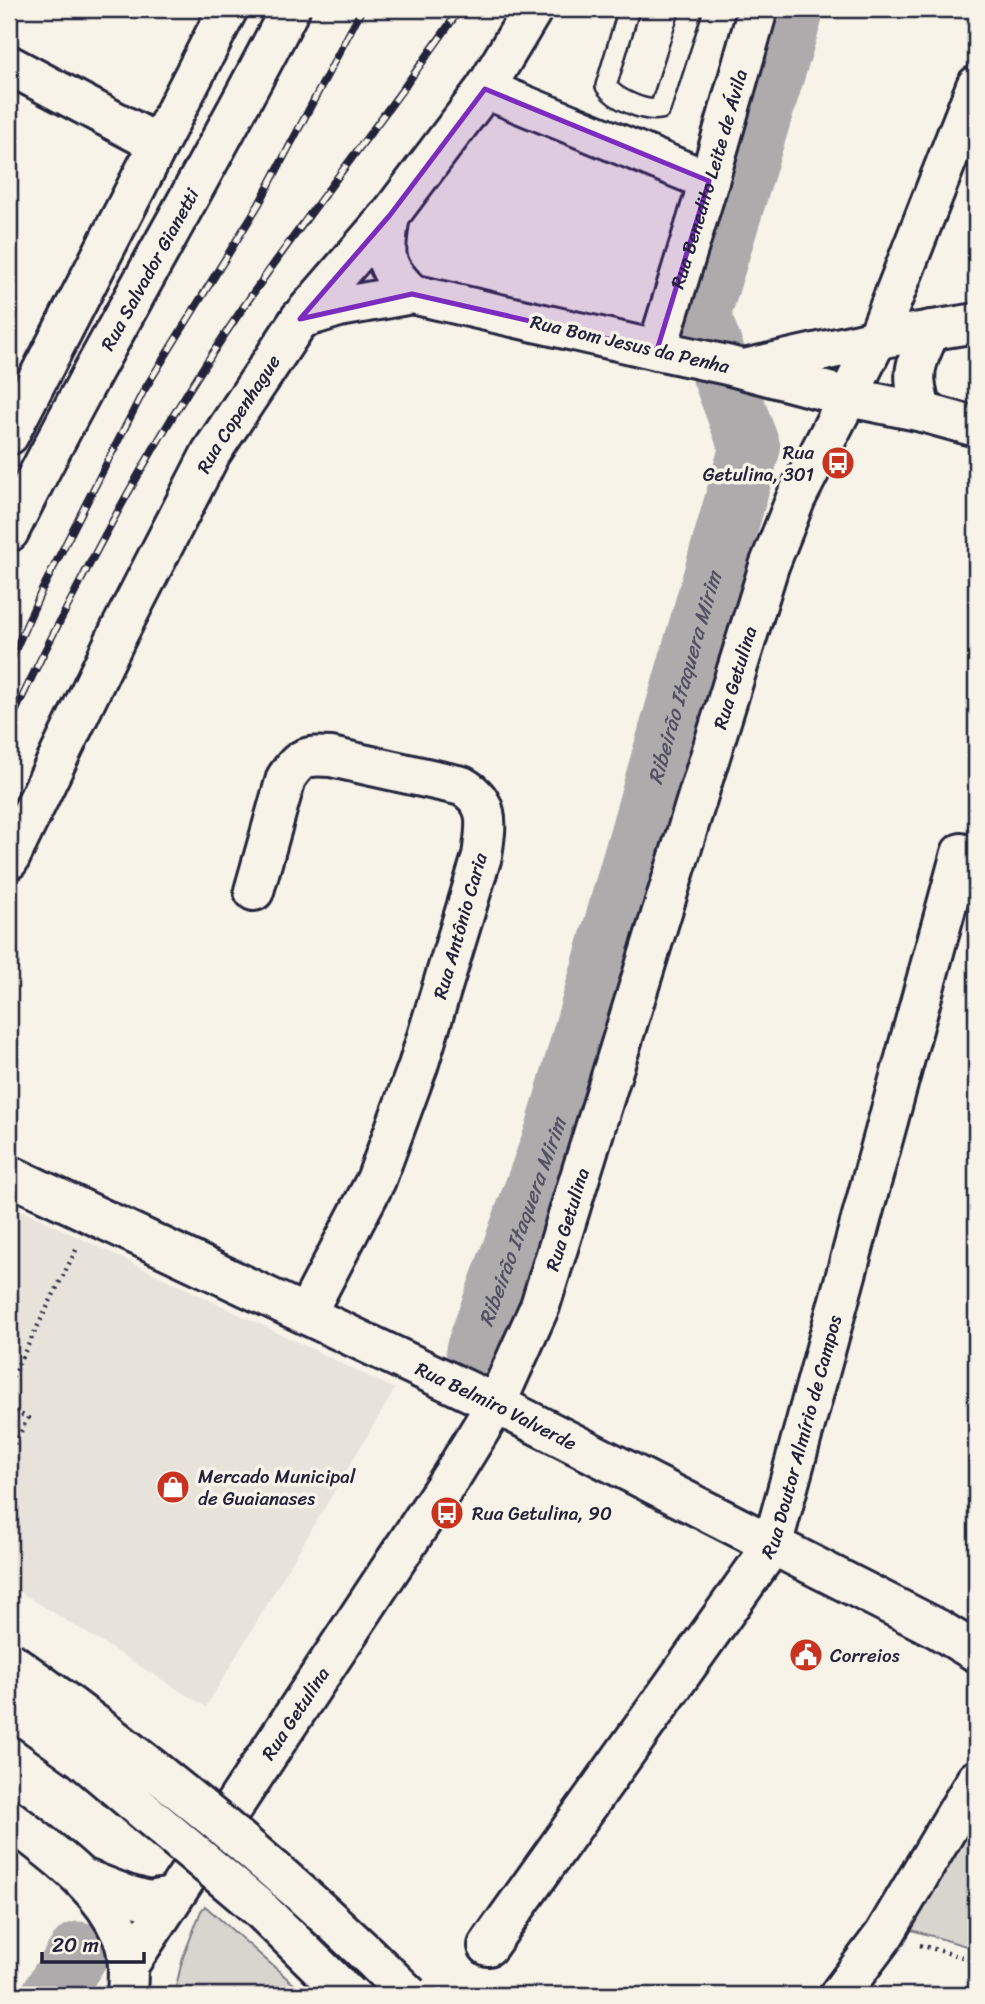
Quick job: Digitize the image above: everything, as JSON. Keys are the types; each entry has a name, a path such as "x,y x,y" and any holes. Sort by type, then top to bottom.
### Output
{"main road":[{"path":"9,435 228,9"},
{"name":"Rua Salvador Gianetti","path":"9,532 54,441 290,9"},
{"name":"Rua Copenhague","path":"9,860 119,632 211,453 300,319 390,215 485,89 533,9"},
{"name":"Rua Benedito Leite de Ávila","path":"670,352 709,181 758,9"},
{"path":"9,65 158,144"},
{"name":"Rua Getulina","path":"128,1981 172,1897 446,1485 496,1404 540,1306 769,566 796,498 877,339 976,86"},
{"path":"485,89 709,181"},
{"path":"390,215 384,249 396,278 412,294"},
{"name":"Rua Bom Jesus da Penha","path":"300,319 339,307 412,294 736,367 877,339 976,323"},
{"path":"922,412 914,388 914,374 919,355 931,330"},
{"path":"736,367 976,427"},
{"name":"Rua Antônio Caria","path":"254,891 286,778 296,763 311,755 462,786 474,793 483,805 486,828 482,856 418,1066 376,1180 306,1314"},
{"name":"Rua Doutor Almírio de Campos","path":"488,1947 772,1546 961,853"},
{"name":"Rua Belmiro Valverde","path":"9,1175 496,1404 938,1629 976,1652"},
{"path":"9,1661 85,1715 243,1843 357,1943 409,1995"},
{"path":"9,1706 81,1758 260,1909 348,1995"},
{"path":"839,1995 884,1936 976,1780"},
{"path":"9,1819 83,1878 110,1914 123,1937 128,1981"},
{"path":"83,1878 149,1901 172,1897"}],"lane":[{"path":"629,9 606,86 611,94 651,110 660,109 692,9"}],"path":[{"path":"9,1382 94,1215"},
{"path":"9,1408 29,1418 9,1454"},
{"path":"884,1936 976,1961"}],"highlighted area":[{"path":"485,89 709,181 657,350 412,294 300,319 390,215"}],"shaded area":[{"name":"Mercado Municipal de Guaianases","path":"9,1204 395,1389 206,1707 9,1585"},
{"path":"976,1818 976,1949 908,1929"},
{"path":"205,1906 306,1995 174,1995 183,1957"}],"waterway":[{"name":"Ribeirão Itaquera Mirim","path":"476,1350 555,1133 750,448 700,315 794,9"},
{"name":"Ribeirão Itaquera Mirim","path":"52,1995 79,1952"}],"railway":[{"path":"9,664 41,592 143,392 259,204 362,9"},
{"path":"9,726 47,646 110,526 213,352 460,9"}],"place":[{"name":"Rua Getulina, 301","path":"838,463"},
{"name":"Mercado Municipal de Guaianases","path":"173,1487"},
{"name":"Rua Getulina, 90","path":"447,1513"},
{"name":"Correios","path":"806,1655"}]}
